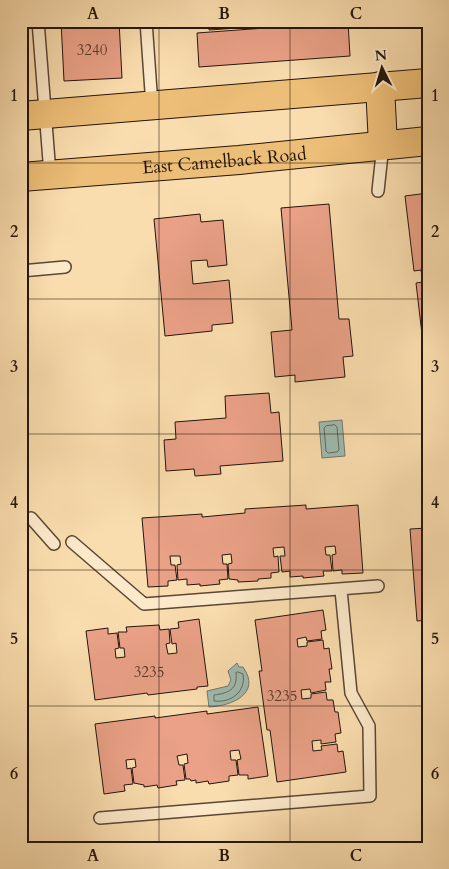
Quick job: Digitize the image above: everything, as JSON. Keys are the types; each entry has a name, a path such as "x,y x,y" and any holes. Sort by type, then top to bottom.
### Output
{"main road":[{"path":"32,115 428,83"},
{"path":"380,86 383,145"},
{"name":"East Camelback Road","path":"21,177 239,160 428,141"}],"lane":[{"path":"38,21 32,115 50,174"},
{"path":"146,21 152,106"},
{"path":"378,191 383,145"},
{"path":"21,271 65,267"},
{"path":"31,518 54,544"},
{"path":"72,542 144,604 378,586"},
{"path":"100,818 370,796 369,726 351,693 342,590"}],"water":[{"path":"342,420 345,456 322,458 319,422"},
{"path":"237,663 239,667 243,667 248,676 249,684 246,691 234,701 209,707 207,691 228,686 231,680 228,671"}],"building":[{"path":"61,21 119,21 122,78 64,81"},
{"path":"209,21 253,21 253,27 209,30"},
{"path":"348,22 350,56 199,67 197,33"},
{"path":"428,193 428,359 425,360 416,283 423,282 421,270 414,271 405,196"},
{"path":"329,204 339,319 349,319 353,356 343,357 345,377 295,382 295,375 275,377 271,332 292,330 281,208"},
{"path":"200,214 201,222 223,220 227,265 208,267 207,260 191,261 193,284 229,280 233,323 212,325 212,331 165,336 154,219"},
{"path":"269,393 271,413 279,412 283,461 220,466 221,474 195,476 194,469 166,471 164,440 176,439 175,422 226,418 225,396"},
{"path":"306,505 306,509 358,505 363,573 342,574 342,570 333,571 332,555 336,554 335,546 325,547 326,555 330,555 332,571 323,571 324,576 290,577 290,571 282,572 280,556 285,556 284,547 273,548 274,557 278,556 279,572 271,573 271,578 238,582 238,580 229,579 228,564 232,563 231,554 222,555 223,564 227,564 228,579 219,580 220,584 187,585 187,579 178,580 177,565 181,564 180,556 170,556 171,565 175,565 177,580 168,581 168,586 148,587 142,518 202,514 202,517 245,513 245,509"},
{"path":"428,528 428,620 417,621 410,529"},
{"path":"323,610 326,630 321,631 322,639 307,641 306,637 297,639 298,647 307,646 307,642 323,640 324,649 329,648 332,669 329,669 331,682 325,682 326,690 311,693 310,689 301,690 302,699 311,698 311,694 326,692 327,700 333,700 335,712 338,712 341,733 335,734 336,742 321,744 321,740 312,741 313,751 322,750 321,746 337,744 338,752 343,751 346,772 277,782 270,730 267,730 259,671 262,671 255,620"},
{"path":"199,619 208,686 197,687 197,689 95,700 86,631 108,628 108,634 117,633 119,648 115,649 116,658 125,657 124,648 120,648 118,632 127,632 126,627 159,625 160,630 169,629 170,643 166,644 168,654 177,653 176,643 172,644 170,629 179,628 178,622"},
{"path":"258,707 268,776 248,779 248,775 239,775 237,760 241,759 239,750 230,751 231,760 236,760 238,775 229,776 229,781 209,784 208,781 196,783 196,780 186,779 184,764 188,763 187,754 177,756 179,765 183,765 185,780 176,781 177,785 158,788 157,785 144,787 144,785 134,783 132,768 136,767 135,759 126,760 127,769 131,768 133,784 124,785 125,791 104,794 95,724 155,716 155,718 207,711 207,714"}]}
